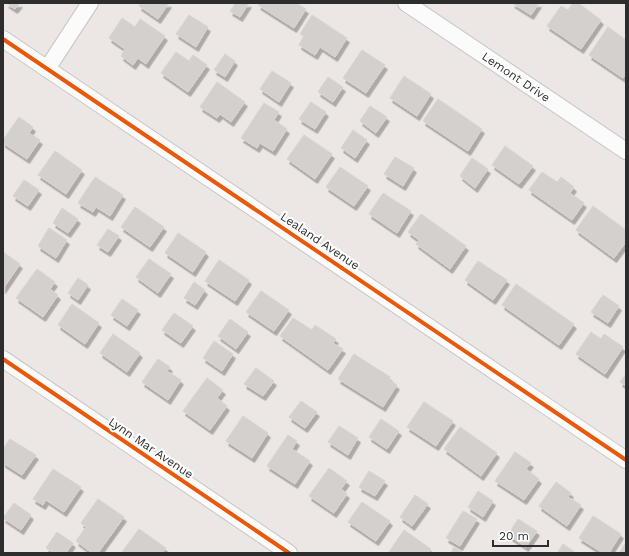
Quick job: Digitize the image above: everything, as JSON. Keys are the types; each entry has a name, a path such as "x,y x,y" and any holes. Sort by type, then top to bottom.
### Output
{"street":[{"path":"47,69 90,3"},
{"name":"Lemont Drive","path":"406,3 626,151"},
{"name":"Lealand Avenue","path":"3,39 626,460"},
{"name":"Lynn Mar Avenue","path":"3,359 289,553"}],"building":[{"path":"6,3 20,3 15,9"},
{"path":"141,3 169,3 158,19 139,6"},
{"path":"234,3 249,3 240,17 230,11 234,6"},
{"path":"260,3 296,3 306,9 294,28 258,5"},
{"path":"512,3 539,3 531,15"},
{"path":"573,3 578,3 601,20 581,49 547,26 561,6 568,10"},
{"path":"189,15 208,27 196,47 176,34"},
{"path":"312,15 347,38 335,57 320,47 315,55 299,45 304,36 300,34"},
{"path":"122,18 135,27 140,19 165,36 146,64 138,58 133,65 121,56 125,49 109,38"},
{"path":"608,27 626,40 626,74 623,78 589,55"},
{"path":"362,50 385,65 366,93 343,78"},
{"path":"176,52 189,61 193,55 207,65 188,92 161,73"},
{"path":"225,54 235,61 225,77 214,70"},
{"path":"272,71 291,83 279,102 260,89"},
{"path":"404,76 431,94 417,116 390,98"},
{"path":"328,77 343,87 333,102 318,92"},
{"path":"217,82 245,102 231,122 220,114 217,118 200,107"},
{"path":"438,99 482,129 468,151 423,121"},
{"path":"311,102 326,112 315,129 299,119"},
{"path":"264,103 279,112 274,120 287,129 273,151 260,143 257,148 241,138"},
{"path":"370,106 387,117 376,133 360,121"},
{"path":"19,117 33,127 29,133 40,140 27,159 3,143 3,140"},
{"path":"353,130 367,140 355,158 341,148"},
{"path":"304,135 332,154 315,179 287,159"},
{"path":"505,146 533,166 519,184 492,165"},
{"path":"55,151 82,170 66,194 38,175"},
{"path":"395,157 414,168 403,186 384,174"},
{"path":"472,158 488,169 475,188 460,176"},
{"path":"340,167 368,186 354,206 326,187"},
{"path":"542,172 557,182 561,177 574,187 570,193 584,203 572,220 529,190"},
{"path":"95,177 123,195 110,216 96,207 93,212 78,203"},
{"path":"24,180 39,190 28,206 13,196"},
{"path":"383,193 411,211 397,233 369,214"},
{"path":"593,206 626,230 626,242 614,258 576,230"},
{"path":"135,207 164,227 150,247 121,227"},
{"path":"62,208 78,219 68,233 53,223"},
{"path":"421,214 466,246 450,269 416,244 419,240 408,232"},
{"path":"49,228 67,240 56,258 38,246"},
{"path":"108,229 119,236 108,252 97,245"},
{"path":"178,233 206,252 193,272 165,253"},
{"path":"3,252 20,264 3,289"},
{"path":"149,259 171,274 158,293 136,277"},
{"path":"219,260 249,280 235,301 205,281"},
{"path":"478,261 507,280 493,300 465,280"},
{"path":"37,269 55,282 50,289 58,295 43,317 16,298"},
{"path":"78,278 88,285 78,300 68,293"},
{"path":"194,282 205,290 195,305 184,298"},
{"path":"516,284 574,324 559,345 502,305"},
{"path":"261,291 289,310 274,331 246,312"},
{"path":"603,295 619,306 608,323 591,312"},
{"path":"122,299 138,310 127,326 111,315"},
{"path":"72,304 99,323 85,344 58,325"},
{"path":"174,313 193,326 181,343 162,330"},
{"path":"293,318 312,330 315,325 336,339 333,343 343,349 328,370 280,336"},
{"path":"230,319 248,332 236,349 218,336"},
{"path":"591,332 601,339 604,334 623,347 605,374 576,354"},
{"path":"113,334 140,353 127,372 100,353"},
{"path":"214,341 233,354 222,371 203,358"},
{"path":"354,354 390,377 389,380 397,385 383,407 338,379"},
{"path":"158,359 170,367 167,371 181,380 168,400 142,382"},
{"path":"256,368 274,381 263,396 244,384"},
{"path":"626,374 626,386 620,382"},
{"path":"207,378 223,390 217,398 227,406 210,430 183,411"},
{"path":"301,401 317,412 305,428 289,417"},
{"path":"424,402 453,421 436,446 407,427"},
{"path":"243,416 268,433 252,458 226,441"},
{"path":"381,419 399,431 387,449 369,437"},
{"path":"339,426 358,438 348,455 328,442"},
{"path":"460,427 497,453 481,476 444,449"},
{"path":"288,435 297,441 292,449 310,461 295,484 267,466"},
{"path":"10,439 36,455 22,475 3,463 3,449"},
{"path":"515,452 531,463 526,469 539,479 524,500 495,481"},
{"path":"329,468 347,481 341,489 347,494 334,513 309,496"},
{"path":"53,469 81,487 64,512 46,500 43,505 33,499"},
{"path":"369,471 385,481 375,496 359,487"},
{"path":"556,482 571,493 568,497 581,505 567,526 539,506"},
{"path":"478,491 493,501 483,517 468,507"},
{"path":"415,495 428,504 412,526 400,517"},
{"path":"98,499 124,517 98,553 92,553 76,541 86,527 81,523"},
{"path":"362,502 390,521 376,541 348,522"},
{"path":"14,503 31,515 21,530 3,518"},
{"path":"463,511 477,519 460,546 446,538"},
{"path":"593,516 621,534 609,553 603,553 579,538"},
{"path":"518,519 537,531 526,547 508,535"},
{"path":"139,529 166,548 162,553 122,552"},
{"path":"404,530 431,549 428,553 389,552"},
{"path":"57,532 73,543 66,553 54,553 46,548"},
{"path":"626,542 626,553 619,553"},
{"path":"563,544 576,553 557,553"},
{"path":"454,547 463,553 451,553"}],"cycle path":[{"path":"3,39 626,460"},
{"path":"3,359 289,553"}]}
